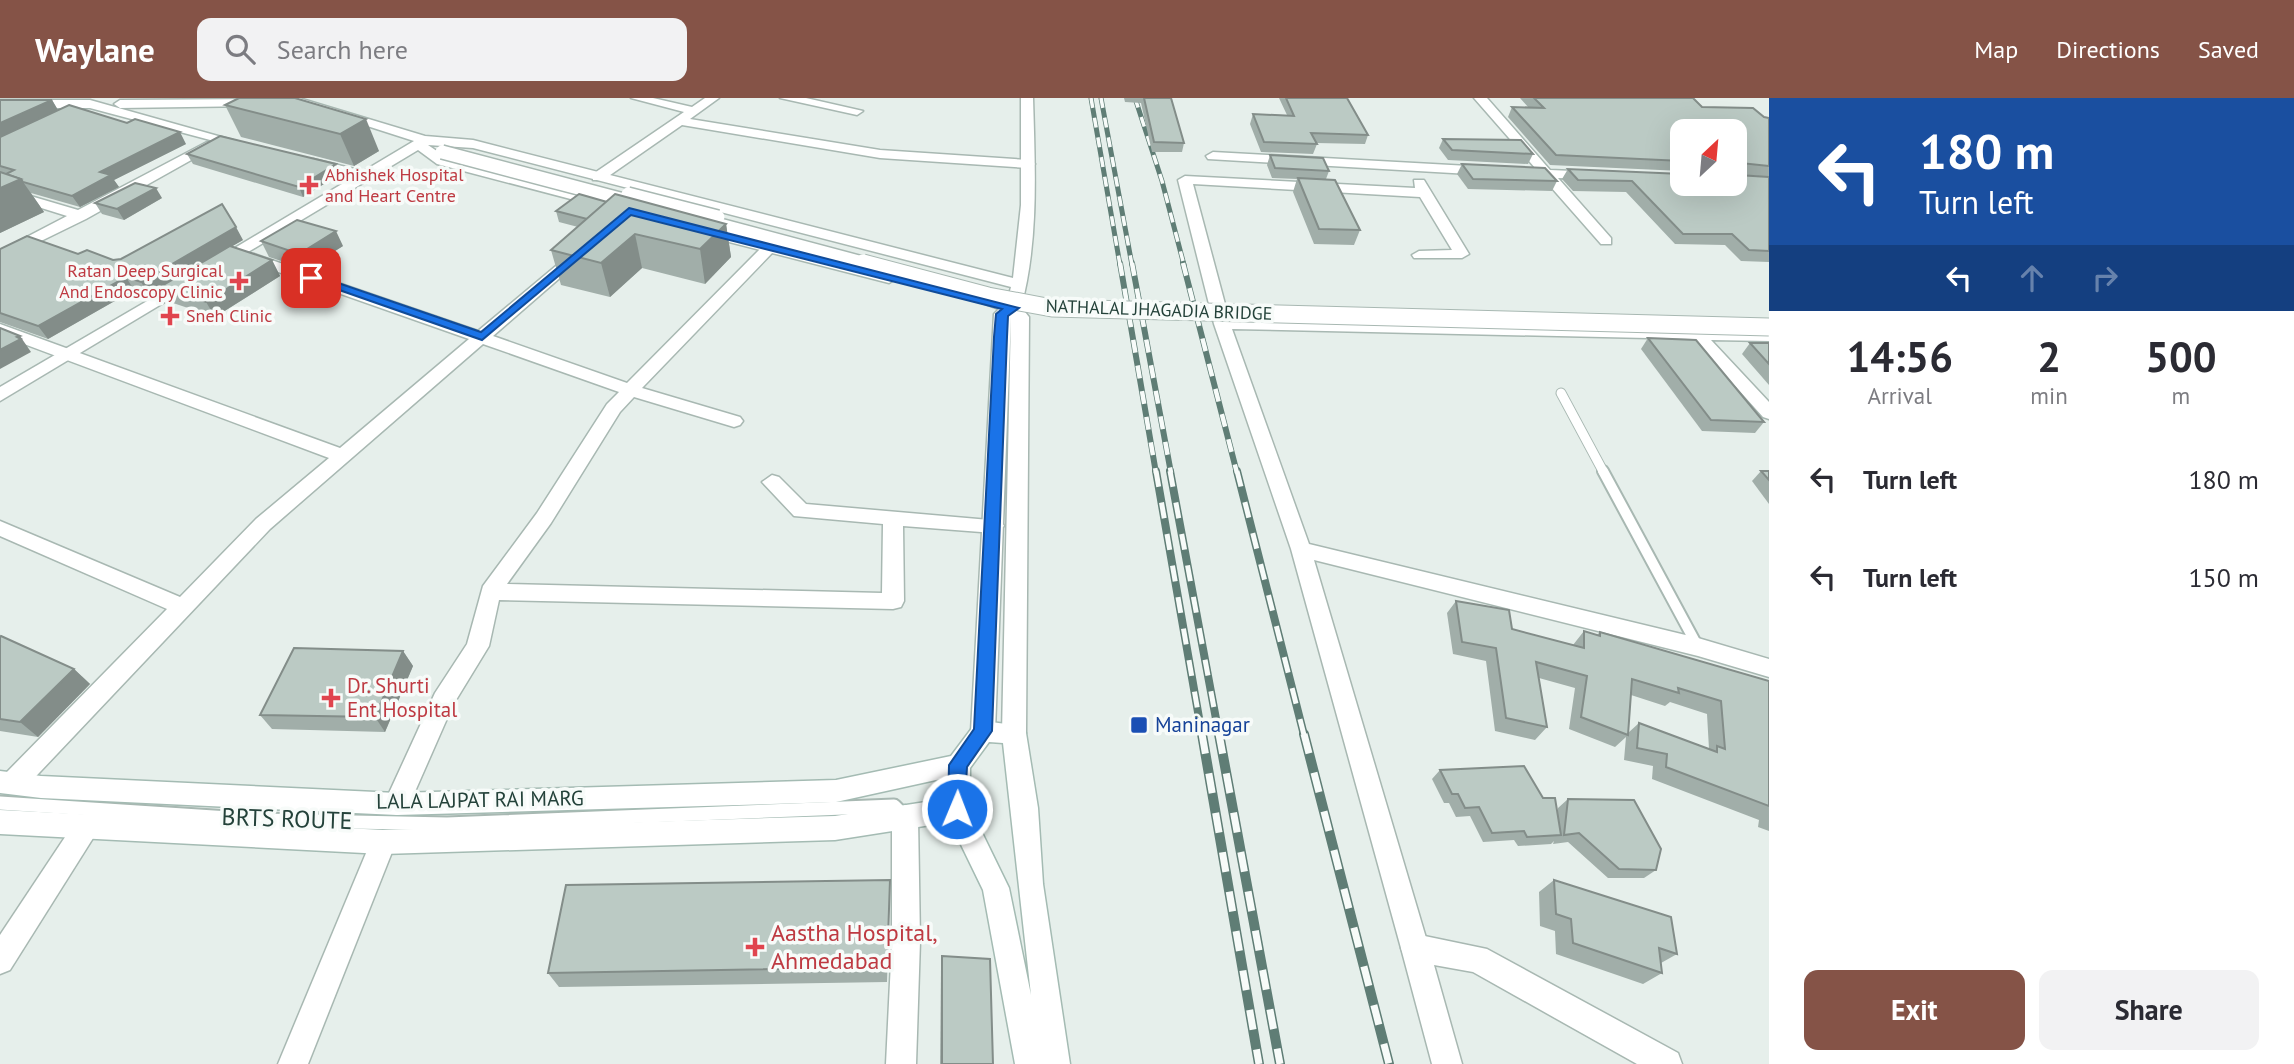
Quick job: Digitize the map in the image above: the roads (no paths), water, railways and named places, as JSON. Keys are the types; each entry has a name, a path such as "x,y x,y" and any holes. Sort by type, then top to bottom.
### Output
{"street":[{"path":"637,98 694,111"},
{"path":"598,177 713,98"},
{"path":"786,98 857,110"},
{"path":"1027,98 1028,164 1021,285 1013,308 1002,314 995,526 983,731 958,765 957,809 996,888 1030,1064"},
{"path":"1480,98 1606,241"},
{"path":"274,109 292,99"},
{"path":"0,104 87,101 234,105 292,99 446,150"},
{"path":"56,120 87,101 261,149"},
{"path":"678,121 880,154 1028,164"},
{"path":"0,257 81,216 242,127"},
{"path":"0,395 422,142 473,144 1021,285"},
{"path":"422,142 442,161 624,215 655,218"},
{"name":"NATHALAL JHAGADIA BRIDGE","path":"446,150 992,289 1054,301 1769,319"},
{"name":"NATHALAL JHAGADIA BRIDGE","path":"446,150 988,296 1052,308 1769,327"},
{"path":"1213,156 1600,176"},
{"path":"300,159 366,176"},
{"path":"1409,166 1462,254 1419,255"},
{"path":"1426,194 1185,180 1222,324 1301,549 1447,1064"},
{"path":"0,191 81,216"},
{"path":"693,228 1013,308 1021,317 1014,733 1025,808 1030,884 1055,1064"},
{"path":"4,789 263,524 598,238"},
{"path":"397,804 443,700 478,646 490,592 544,518 613,408 769,248"},
{"path":"237,253 482,336 630,390 734,421"},
{"path":"1222,324 1769,336"},
{"path":"0,329 71,353 343,456"},
{"path":"1697,334 1769,413"},
{"path":"772,482 801,511 995,526"},
{"path":"490,592 893,601 893,518"},
{"path":"0,528 183,607"},
{"path":"1301,549 1698,647 1769,668"},
{"path":"983,731 1014,733"},
{"name":"LALA LAJPAT RAI MARG","path":"4,789 397,804 836,791 958,765"},
{"name":"LALA LAJPAT RAI MARG","path":"0,822 383,842 835,828 957,809"},
{"path":"901,1064 906,941 905,817"},
{"path":"0,960 86,827"},
{"path":"293,1064 383,842"},
{"path":"996,888 1030,884"},
{"path":"1415,948 1477,959 1667,1064"}],"lane":[{"path":"1560,393 1698,647"},
{"name":"BRTS ROUTE","path":"4,789 261,820 447,824 894,806 905,817"}],"railway":[{"path":"1091,98 1120,265"},
{"path":"1101,98 1132,265"},
{"path":"1135,98 1162,181 1184,265"},
{"path":"1120,263 1156,473"},
{"path":"1132,263 1171,473"},
{"path":"1183,263 1237,473"},
{"path":"1156,471 1202,735"},
{"path":"1170,471 1219,735"},
{"path":"1237,471 1304,735"},
{"path":"1202,734 1259,1064"},
{"path":"1219,734 1280,1064"},
{"path":"1304,734 1389,1064"}],"place":[{"name":"Abhishek Hospital and Heart Centre","path":"309,185"},
{"name":"Ratan Deep Surgical And Endoscopy Clinic","path":"239,281"},
{"name":"Sneh Clinic","path":"170,316"},
{"name":"Dr. Shurti Ent Hospital","path":"331,698"},
{"name":"Maninagar","path":"1139,725"},
{"name":"Aastha Hospital, Ahmedabad","path":"755,947"}]}
